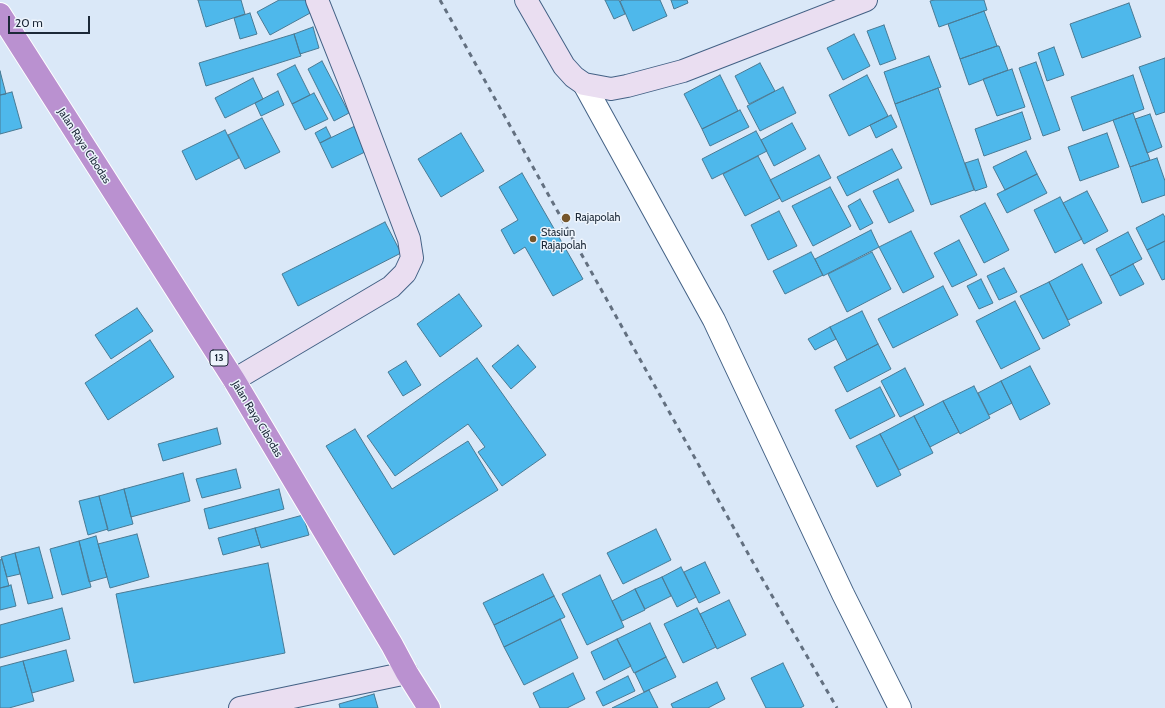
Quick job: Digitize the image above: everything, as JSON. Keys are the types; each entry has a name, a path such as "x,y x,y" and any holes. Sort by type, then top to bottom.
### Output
{"highway":[{"name":"Jalan Raya Cibodas","path":"0,14 234,380 429,708"}],"main road":[{"path":"234,380 391,287 405,274 412,258 409,239 317,0"},
{"path":"526,0 564,66 574,77 584,84 611,89 683,71 866,0"},
{"path":"240,708 407,673"}],"street":[{"path":"584,84 714,320 843,594 900,708"}],"building":[{"path":"198,0 241,0 245,14 206,27"},
{"path":"279,0 306,0 312,12 270,35 257,12"},
{"path":"605,0 619,0 625,14 614,19"},
{"path":"660,0 667,16 633,31 620,1"},
{"path":"671,0 687,0 688,3 674,9"},
{"path":"984,0 987,10 939,27 930,1"},
{"path":"1129,3 1141,37 1082,58 1070,24"},
{"path":"984,11 997,46 960,59 948,24"},
{"path":"250,13 257,34 240,39 234,18"},
{"path":"884,25 896,59 880,65 867,31"},
{"path":"313,27 319,48 300,54 294,34"},
{"path":"294,34 301,56 206,86 199,63"},
{"path":"854,34 870,66 843,80 827,48"},
{"path":"999,46 1008,70 969,85 960,59"},
{"path":"1054,47 1064,75 1047,81 1038,53"},
{"path":"929,56 941,87 895,104 884,72"},
{"path":"1165,58 1165,112 1156,115 1139,67"},
{"path":"322,61 349,113 334,121 308,69"},
{"path":"1036,62 1060,130 1043,136 1019,68"},
{"path":"760,63 775,91 749,104 735,76"},
{"path":"295,65 310,95 292,104 277,74"},
{"path":"1012,69 1025,107 997,116 983,79"},
{"path":"0,71 6,94 0,95"},
{"path":"720,75 738,111 702,129 684,94"},
{"path":"867,75 888,116 849,136 829,95"},
{"path":"1133,75 1144,109 1083,131 1071,97"},
{"path":"253,78 263,99 225,118 215,98"},
{"path":"783,87 796,113 760,131 747,106"},
{"path":"938,88 974,190 931,205 895,104"},
{"path":"278,91 284,105 261,116 255,103"},
{"path":"12,92 22,128 0,134 0,95"},
{"path":"314,93 328,119 305,130 292,104"},
{"path":"740,110 749,127 710,146 702,129"},
{"path":"1022,112 1031,139 984,156 975,129"},
{"path":"1133,113 1150,160 1130,167 1113,120"},
{"path":"1150,114 1162,147 1147,153 1135,119"},
{"path":"891,115 897,127 876,138 870,125"},
{"path":"262,118 280,152 245,169 228,135"},
{"path":"792,123 806,149 774,166 761,140"},
{"path":"355,126 367,151 332,168 320,143"},
{"path":"326,127 331,137 320,143 315,133"},
{"path":"225,130 239,158 196,180 182,151"},
{"path":"756,131 767,151 712,179 702,159"},
{"path":"461,133 484,171 441,197 418,159"},
{"path":"1107,133 1119,167 1080,181 1068,147"},
{"path":"892,149 902,168 847,196 837,177"},
{"path":"1026,151 1037,174 1005,190 993,167"},
{"path":"819,155 831,178 782,202 770,180"},
{"path":"758,156 780,198 745,216 723,174"},
{"path":"1157,158 1165,181 1165,195 1142,203 1130,167"},
{"path":"978,159 987,187 975,191 965,163"},
{"name":"Stasiun Rajapolah","path":"522,173 583,279 553,296 525,247 514,254 501,230 518,220 499,187"},
{"path":"1037,174 1047,193 1007,213 997,194"},
{"path":"898,179 914,211 889,223 873,191"},
{"path":"830,187 851,226 813,246 792,206"},
{"path":"1087,191 1108,231 1084,244 1063,203"},
{"path":"1060,197 1082,239 1055,253 1034,210"},
{"path":"860,199 873,223 860,230 848,206"},
{"path":"985,203 1009,250 984,263 960,216"},
{"path":"779,211 797,246 768,260 751,225"},
{"path":"1163,214 1165,217 1165,241 1147,250 1136,228"},
{"path":"385,222 401,253 298,306 282,274"},
{"path":"871,230 879,247 823,276 815,259"},
{"path":"911,231 934,277 903,293 879,247"},
{"path":"1128,232 1142,259 1110,276 1096,249"},
{"path":"959,240 977,275 952,287 934,253"},
{"path":"1165,241 1165,279 1162,280 1147,250"},
{"path":"811,252 823,275 785,294 773,271"},
{"path":"872,252 891,289 847,312 828,274"},
{"path":"1082,264 1102,303 1068,320 1049,282"},
{"path":"1133,264 1144,284 1120,296 1110,276"},
{"path":"1004,268 1017,292 999,300 987,276"},
{"path":"981,279 993,303 979,309 967,286"},
{"path":"1049,282 1070,325 1043,339 1020,296"},
{"path":"943,286 958,315 893,348 878,319"},
{"path":"459,294 482,326 440,357 417,324"},
{"path":"1015,301 1040,349 1001,369 976,321"},
{"path":"137,308 153,331 111,359 95,335"},
{"path":"862,311 878,344 847,360 830,327"},
{"path":"830,327 836,339 815,350 808,339"},
{"path":"150,340 174,377 108,420 85,383"},
{"path":"878,344 891,369 847,392 834,367"},
{"path":"518,345 536,367 511,389 492,366"},
{"path":"477,358 546,455 502,486 478,452 485,447 468,424 395,476 367,436"},
{"path":"406,361 421,385 403,396 388,372"},
{"path":"1030,366 1050,404 1020,420 1001,381"},
{"path":"905,368 924,405 900,417 881,381"},
{"path":"1001,381 1012,403 989,415 978,393"},
{"path":"974,386 990,418 960,434 943,401"},
{"path":"880,387 895,416 850,439 835,410"},
{"path":"943,401 959,432 930,447 914,416"},
{"path":"914,416 933,453 899,470 880,434"},
{"path":"217,428 221,444 163,461 158,444"},
{"path":"355,429 392,489 468,441 498,490 394,555 326,446"},
{"path":"880,434 901,475 877,487 856,446"},
{"path":"236,469 241,488 202,498 196,479"},
{"path":"183,473 190,501 131,517 124,489"},
{"path":"124,489 133,524 108,531 99,496"},
{"path":"279,489 284,509 209,529 204,509"},
{"path":"99,496 108,529 88,535 79,501"},
{"path":"303,515 309,535 261,548 255,528"},
{"path":"255,528 260,545 223,555 218,538"},
{"path":"656,529 671,560 623,584 607,553"},
{"path":"137,534 149,577 110,588 98,544"},
{"path":"96,536 107,577 89,582 79,541"},
{"path":"79,541 91,587 62,595 50,549"},
{"path":"39,547 53,598 28,604 15,553"},
{"path":"15,553 20,574 7,577 1,557"},
{"path":"2,559 9,586 0,588 0,560"},
{"path":"705,562 720,593 699,603 684,572"},
{"path":"268,563 285,653 134,683 116,594"},
{"path":"681,567 696,597 677,607 662,577"},
{"path":"543,574 554,596 494,625 483,603"},
{"path":"600,575 624,627 587,645 562,594"},
{"path":"662,577 671,596 645,609 635,589"},
{"path":"11,585 16,606 0,610 0,588"},
{"path":"635,589 645,610 622,621 612,601"},
{"path":"554,596 565,617 504,647 494,625"},
{"path":"729,600 746,635 717,649 700,614"},
{"path":"62,608 70,639 0,658 0,625"},
{"path":"697,608 716,647 683,663 664,624"},
{"path":"560,619 578,658 524,685 504,647"},
{"path":"650,623 666,657 634,673 617,639"},
{"path":"617,639 631,666 604,680 591,652"},
{"path":"66,650 74,681 32,693 23,661"},
{"path":"666,657 676,677 644,692 635,673"},
{"path":"23,661 34,701 9,708 0,708 0,667"},
{"path":"783,663 804,706 800,708 766,708 751,678"},
{"path":"573,673 585,699 567,708 540,708 533,693"},
{"path":"628,676 635,691 603,706 596,692"},
{"path":"717,682 725,699 708,708 673,708 671,704"},
{"path":"649,690 658,708 612,708"},
{"path":"374,694 378,708 340,708 339,704"}],"railway":[{"path":"440,0 760,575 837,708"}],"place":[{"name":"Rajapolah","path":"566,218"},
{"name":"Stasiun Rajapolah","path":"533,239"}]}
